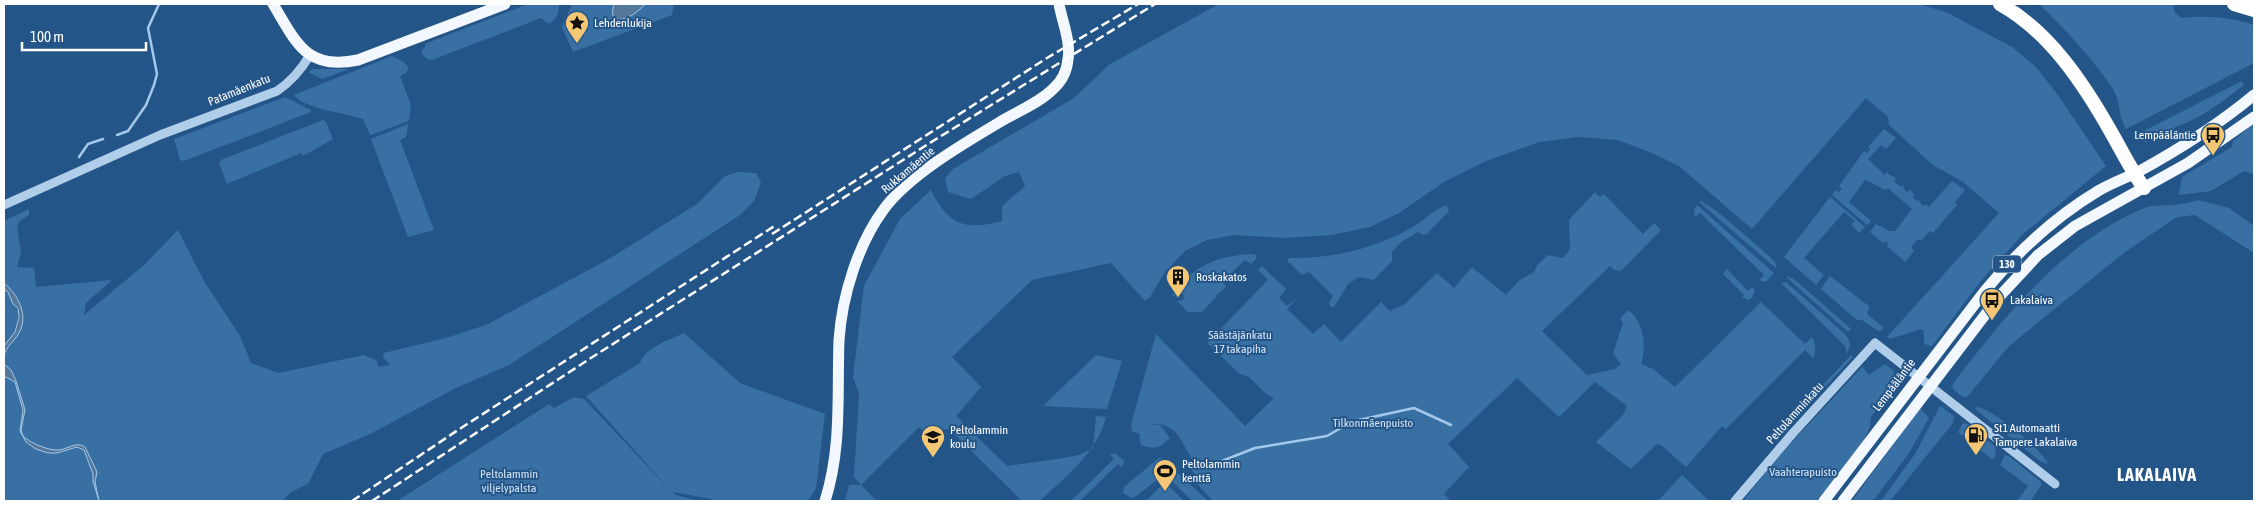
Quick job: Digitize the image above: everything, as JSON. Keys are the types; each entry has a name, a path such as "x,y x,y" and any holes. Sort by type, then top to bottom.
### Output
{"highway":[{"path":"2000,4 2050,44 2066,63 2111,131 2134,174 2144,188"},
{"path":"2234,4 2254,10"}],"main road":[{"path":"273,4 301,49 310,55 332,63 358,60 505,4"},
{"name":"Rukkamäentie","path":"825,501 834,469 838,430 842,318 850,283 869,236 890,202 941,159 1055,88 1064,74 1068,59 1059,4"},
{"name":"Lempääläntie","path":"1824,501 1993,280 2035,236 2098,191 2134,174 2206,132 2254,95"},
{"name":"130","path":"1843,501 2004,291 2038,255 2075,226 2209,150 2254,117"}],"street":[{"name":"Patamäenkatu","path":"4,205 160,135 277,91 290,82 301,70 310,55"},
{"name":"Peltolamminkatu","path":"1735,501 1793,433 1875,344 1918,377"},
{"path":"1918,377 2055,484"}],"green space":[{"path":"528,4 559,4 558,13 556,18 549,24 541,18 432,60 427,59 421,53 427,43"},
{"path":"572,4 674,4 672,15 573,52 562,27"},
{"path":"1219,4 1918,4 1946,12 2012,47 2037,68 2060,98 2106,166 2023,234 1980,282 1932,346 1924,344 1924,331 1921,329 1890,339 1887,337 1999,213 1963,182 1933,165 1889,125 1888,117 1866,98 1752,229 1679,166 1652,153 1618,140 1578,137 1539,142 1486,161 1444,182 1399,213 1370,227 1332,235 1284,238 1234,235 1207,240 1185,251 1165,272 1150,297 1145,301 1111,263 1032,280 952,357 981,387 956,416 1007,466 1079,455 1090,449 1088,453 1040,501 1022,501 949,429 923,431 919,427 861,485 854,477 859,394 853,377 864,286 900,219 931,190 944,211 951,218 959,222 968,225 978,225 1002,221 1002,206 1025,186 1019,172 1005,176 971,199 948,192 945,178 953,169 1074,98 1110,64"},
{"path":"2039,4 2173,4 2175,13 2182,18 2218,17 2245,22 2254,25 2254,63 2126,129 2113,89 2078,45"},
{"path":"392,56 404,62 409,68 406,73 400,76 411,105 409,121 370,135 363,119 307,104 294,95"},
{"path":"313,69 349,69 322,79 308,72"},
{"path":"2242,81 2244,85 2220,103 2185,124 2175,127 2172,132 2161,138 2155,135 2146,142 2134,136"},
{"path":"285,97 311,110 311,112 184,161 180,160 174,139"},
{"path":"323,120 326,122 333,139 303,156 301,153 227,184 219,163 221,160"},
{"path":"2254,123 2254,174 2244,171 2211,191 2179,195 2182,177 2232,147 2233,141"},
{"path":"408,124 406,137 400,140 434,230 408,237 371,139"},
{"path":"1884,129 1896,138 1886,149 1881,145 1868,159 1885,175 1888,171 1888,174 1896,178 1894,181 1901,187 1904,185 1903,188 1907,192 1910,190 1914,194 1913,197 1917,201 1921,200 1919,202 1929,207 1952,181 1965,190 1955,202 1957,205 1933,233 1930,231 1921,241 1918,239 1911,247 1914,251 1905,262 1887,246 1886,241 1883,243 1870,232 1876,224 1889,231 1895,231 1912,209 1888,188 1886,190 1865,180 1849,202 1869,219 1871,222 1867,225 1832,195 1836,190 1839,192 1842,189 1839,186 1864,151 1867,153 1870,149 1868,147"},
{"path":"738,172 756,173 761,182 754,201 740,215 509,365 456,388 370,434 323,454 308,484 291,492 282,501 4,501 4,289 9,292 19,313 14,332 19,332 22,312 17,299 4,283 4,221 29,209 29,215 21,220 17,226 21,252 17,267 34,268 36,287 112,280 86,303 84,315 143,266 178,230 204,281 240,336 251,363 278,373 364,355 376,360 379,367 391,365 383,358 384,353 446,338 486,325 609,259 697,204 725,176"},
{"name":"Tilkonmäenpuisto","path":"1595,192 1600,197 1604,194 1643,234 1654,223 1661,230 1621,271 1614,270 1610,266 1542,331 1587,375 1615,369 1621,364 1613,354 1623,322 1620,319 1628,310 1638,321 1643,334 1644,349 1641,364 1653,369 1675,387 1761,302 1805,344 1812,337 1814,342 1813,358 1805,350 1726,429 1722,426 1686,467 1661,445 1657,444 1631,469 1596,442 1623,415 1627,406 1595,382 1559,417 1517,378 1448,444 1469,467 1444,494 1451,501 1213,501 1195,482 1198,477 1190,469 1194,462 1177,434 1165,426 1156,424 1145,424 1160,425 1170,438 1154,448 1141,445 1139,433 1132,432 1131,425 1156,334 1245,426 1274,398 1265,393 1249,377 1240,374 1207,343 1268,280 1258,270 1262,266 1286,289 1279,298 1287,306 1297,298 1287,309 1313,334 1324,324 1341,342 1381,302 1390,311 1405,304 1437,273 1454,288 1472,267 1506,295 1520,280 1534,272 1538,264 1548,255 1563,258 1570,249 1569,220"},
{"path":"1830,197 1865,227 1859,233 1851,225 1855,221 1844,212 1804,258 1824,275 1816,285 1784,257"},
{"path":"2198,200 2229,208 2254,226 2254,253 2195,215 2177,217 2125,252 2009,346 1967,397 1960,395 1955,390 1952,386 1955,381 1994,331 2038,283 2087,241 2114,223 2146,207 2176,205"},
{"path":"1701,201 1718,212 1768,255 1775,262 1777,269 1699,202"},
{"path":"1446,205 1449,211 1427,234 1423,235 1418,232 1401,242 1392,252 1392,261 1374,280 1359,277 1348,284 1334,307 1331,307 1329,303 1333,296 1309,272 1302,275 1287,261 1289,258 1321,257 1352,251 1382,242 1411,228"},
{"path":"1697,205 1774,273 1766,282 1759,280 1764,275 1700,213 1695,217 1694,210"},
{"path":"1257,255 1256,259 1251,264 1245,260 1223,281 1226,287 1217,294 1202,312 1188,312 1178,302 1172,304 1184,299 1183,293 1172,296 1187,277 1196,270 1227,257"},
{"path":"1727,269 1748,291 1752,287 1755,290 1752,298 1748,300 1742,297 1744,295 1723,274"},
{"path":"1785,276 1794,279 1851,329 1848,332"},
{"path":"1830,276 1870,307 1867,314 1883,327 1881,331 1878,331 1862,320 1857,320 1821,289"},
{"path":"1786,282 1846,335 1850,344 1846,353 1846,347 1781,283"},
{"path":"684,333 740,383 825,414 816,488 808,501 714,501 712,499 672,492 586,396 640,363 643,357 653,348"},
{"path":"1096,355 1122,361 1107,409 1043,406"},
{"path":"1851,355 1853,357 1779,437 1773,438"},
{"name":"Vaahterapuisto","path":"1885,364 1894,371 1893,386 1871,417 1870,427 1863,442 1817,501 1743,501 1777,458 1862,367 1869,375"},
{"name":"Peltolammin viljelypalsta","path":"574,397 584,399 676,495 699,501 397,501 549,404 554,408"},
{"path":"1940,406 1954,416 1953,423 1890,501 1881,501 1915,454"},
{"path":"1977,407 1993,414 2016,431 2037,449 2048,464 2040,461 1975,409"},
{"path":"1920,408 1929,418 1909,453 1873,501 1852,501"},
{"path":"1096,416 1106,417 1102,430 1093,445"},
{"path":"1963,423 1967,424 1996,447 1995,458 1992,459 1958,432"},
{"path":"1115,453 1124,461 1122,468 1118,464 1080,501 1071,501 1114,459 1110,455"},
{"path":"2005,455 2041,482 2041,486 2030,501 2017,501 2028,486 2000,465"},
{"path":"1159,458 1163,459 1208,501 1192,501 1165,474 1132,498 1123,493 1124,487"},
{"path":"1682,475 1709,501 1658,501"},
{"name":"Peltolammin kenttä","path":"1165,482 1184,501 1146,501"},
{"path":"849,485 861,485 877,501 845,501"}],"shaded area":[{"path":"614,4 645,4 629,17 618,19 614,17"},
{"path":"4,283 18,299 23,319 19,333 6,349 4,356 4,346 15,332 19,317 18,308 13,304 8,292 4,289"},
{"path":"4,364 11,370 25,410 21,430 23,436 35,444 50,449 59,450 78,445 85,447 97,472 95,482 99,501 93,481 93,474 84,450 77,447 57,453 48,453 36,449 26,442 20,431 23,410 15,382 4,376"}],"waterway":[{"path":"117,135 128,131 146,105 154,85 157,74 148,28 159,4"},
{"path":"79,157 88,144 103,139"},
{"path":"1359,420 1414,408 1451,425"},
{"path":"1222,461 1255,448 1327,436 1346,425"}],"railway":[{"path":"772,234 1047,58 1138,4"},
{"path":"372,501 594,356 933,141 1155,4"},
{"path":"352,501 458,430 776,225"}],"place":[{"name":"Lehdenlukija","path":"577,44"},
{"name":"Lempääläntie","path":"2213,156"},
{"name":"Roskakatos","path":"1178,298"},
{"name":"Lakalaiva","path":"1992,321"},
{"name":"St1 Automaatti Tampere Lakalaiva","path":"1976,456"},
{"name":"Peltolammin koulu","path":"933,458"},
{"name":"Peltolammin kenttä","path":"1165,492"}],"district":[{"name":"LAKALAIVA","path":"2157,475"}],"park label":[{"name":"Säästäjänkatu 17 takapiha","path":"1240,342"}]}
